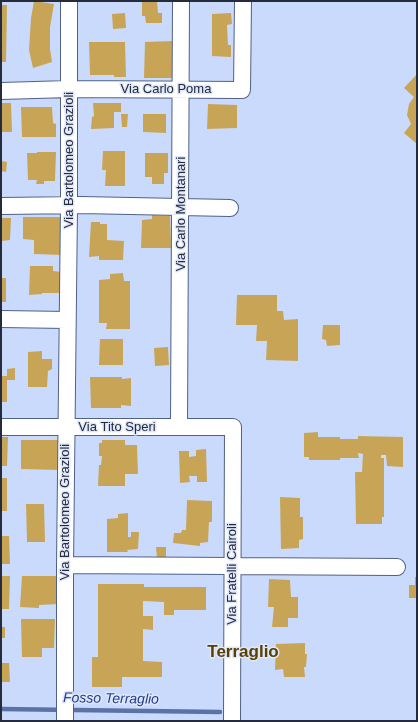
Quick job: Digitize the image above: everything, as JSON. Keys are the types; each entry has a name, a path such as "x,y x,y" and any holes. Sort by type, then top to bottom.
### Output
{"street":[{"name":"Via Bartolomeo Grazioli","path":"65,721 69,1"},
{"name":"Via Carlo Montanari","path":"179,426 181,1"},
{"name":"Via Carlo Poma","path":"1,91 69,89 242,90 243,1"},
{"path":"1,206 230,208"},
{"path":"1,319 67,320"},
{"name":"Via Tito Speri","path":"1,428 179,426 232,427"},
{"name":"Via Fratelli Cairoli","path":"232,427 232,715"},
{"path":"65,565 397,567"}],"building":[{"path":"34,1 54,4 50,27 50,49 52,62 33,68 29,50 31,18"},
{"path":"157,1 158,13 162,13 162,23 146,23 145,16 142,16 142,2"},
{"path":"1,5 7,5 6,62 1,62"},
{"path":"125,13 126,28 113,29 112,14"},
{"path":"231,13 232,24 227,25 228,45 231,45 231,57 212,56 212,14"},
{"path":"173,41 173,78 144,78 145,42"},
{"path":"89,42 125,42 126,77 114,77 114,75 90,75"},
{"path":"417,74 417,144 404,133 411,124 407,115 409,104 414,97 404,88"},
{"path":"1,103 11,103 12,132 1,132"},
{"path":"93,103 121,103 121,112 114,112 114,128 91,129 92,117 94,116"},
{"path":"208,104 237,105 237,128 207,129"},
{"path":"21,107 52,107 53,123 56,124 56,137 22,137"},
{"path":"121,114 128,114 127,127 122,127"},
{"path":"143,114 166,114 166,133 143,132"},
{"path":"103,151 125,151 125,186 105,186 106,170 102,170"},
{"path":"56,152 55,181 44,181 44,184 36,184 37,180 28,180 27,153"},
{"path":"145,153 168,153 168,173 164,173 164,184 152,184 152,177 145,177"},
{"path":"1,161 7,162 6,172 1,171"},
{"path":"152,215 170,216 171,248 141,248 142,220 152,219"},
{"path":"23,217 62,217 62,255 34,254 34,240 23,239"},
{"path":"1,218 11,218 10,240 1,241"},
{"path":"91,222 107,224 107,240 124,241 123,260 99,260 99,256 89,257"},
{"path":"30,266 53,266 53,271 62,272 62,293 42,293 29,295"},
{"path":"123,273 124,281 130,281 130,329 106,329 107,323 99,323 99,280 110,279 110,274"},
{"path":"1,278 6,278 6,302 1,302"},
{"path":"237,295 277,295 277,311 283,311 284,320 298,319 298,361 266,360 267,341 256,341 257,325 236,325"},
{"path":"323,325 340,325 340,345 327,346 326,340 322,339"},
{"path":"100,339 123,339 123,365 99,365"},
{"path":"168,347 169,365 155,366 154,348"},
{"path":"42,351 42,359 52,359 52,369 48,371 47,387 28,387 28,352"},
{"path":"15,368 15,380 7,380 7,402 1,402 1,376 7,376 7,369"},
{"path":"90,377 122,377 122,379 131,378 131,406 121,405 121,408 91,408"},
{"path":"318,432 318,437 340,437 340,439 358,439 358,436 403,437 403,467 387,466 386,455 381,455 381,458 384,458 384,517 382,517 382,524 356,524 355,472 362,472 363,454 358,453 359,458 340,458 340,460 309,460 309,457 304,457 304,433"},
{"path":"1,437 8,437 7,466 1,466"},
{"path":"21,440 59,440 59,470 21,469"},
{"path":"102,440 125,440 125,445 137,445 138,474 125,474 125,486 98,486 99,465 101,465 102,456 99,456 99,443 102,443"},
{"path":"206,449 207,482 197,482 197,476 189,476 190,482 180,483 179,451 189,451 189,457 196,456 196,450"},
{"path":"1,478 7,478 7,511 1,511"},
{"path":"280,497 300,498 300,517 303,517 303,539 299,540 299,548 281,549"},
{"path":"187,500 212,501 212,522 209,522 208,542 200,543 200,546 173,543 174,533 181,533 182,530 186,530"},
{"path":"26,504 44,504 45,542 27,542"},
{"path":"128,513 128,537 131,537 131,532 139,532 138,549 127,550 128,552 107,552 107,519 118,518 118,514"},
{"path":"1,536 9,536 10,564 1,564"},
{"path":"156,547 166,547 166,559 157,559"},
{"path":"1,576 10,576 9,609 1,609"},
{"path":"22,576 59,576 58,604 39,605 39,608 20,607"},
{"path":"415,577 417,577 417,598 409,598 409,585 415,585"},
{"path":"269,579 290,580 291,597 298,597 298,618 288,618 288,627 272,627 274,607 268,607"},
{"path":"98,584 144,584 144,587 206,587 206,610 174,610 174,615 164,615 164,602 143,601 143,616 153,616 153,630 143,629 143,661 162,662 162,677 122,677 122,687 92,687 92,657 98,657"},
{"path":"21,619 55,619 54,648 42,648 42,657 22,657"},
{"path":"1,627 5,627 5,638 1,638"},
{"path":"305,643 305,654 307,654 306,667 304,667 305,677 284,677 283,669 275,670 276,644"},
{"path":"1,663 9,663 10,682 1,682"}],"waterway":[{"name":"Fosso Terraglio","path":"1,709 220,712"}],"district":[{"name":"Terraglio","path":"243,652"}]}
